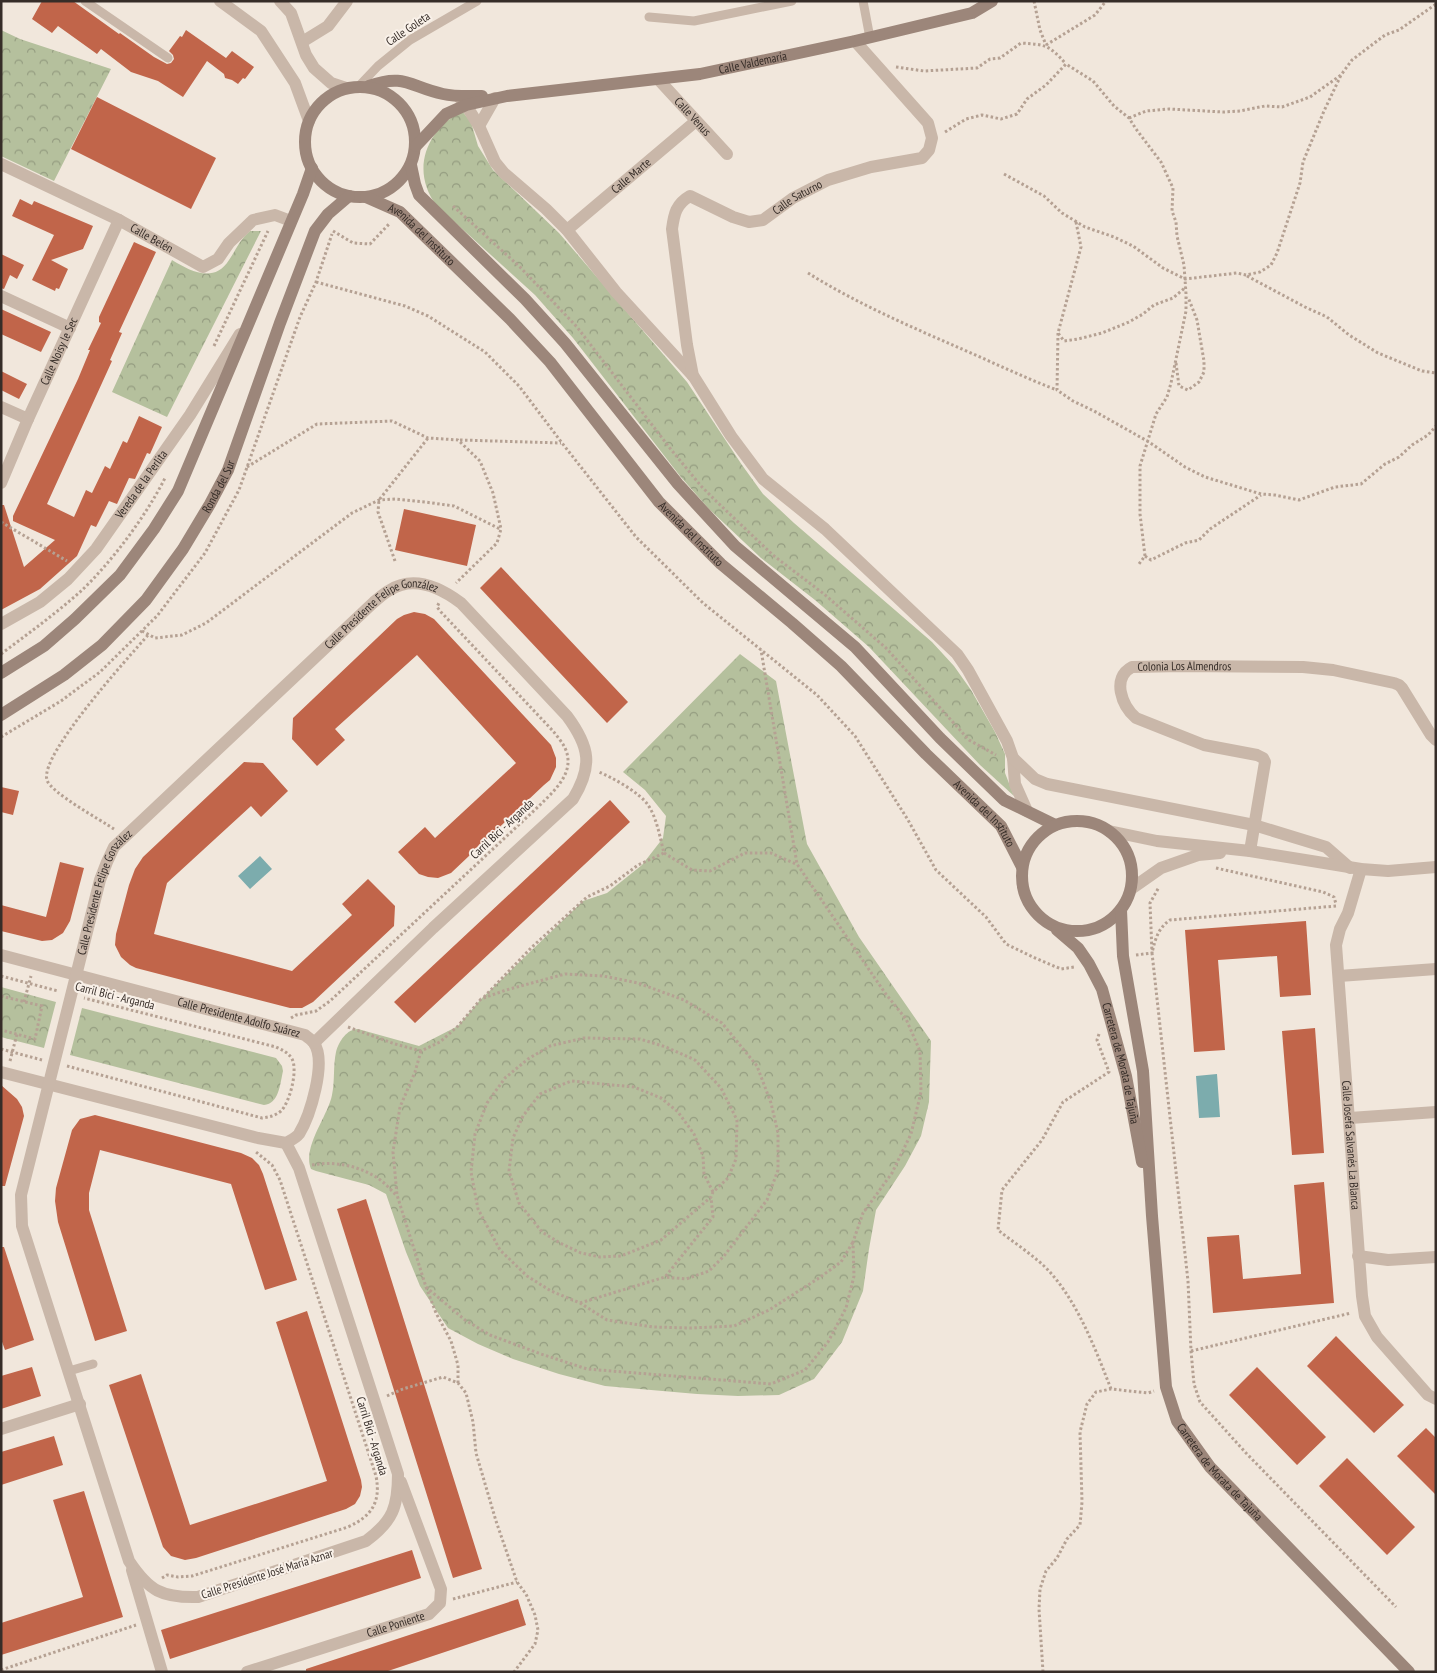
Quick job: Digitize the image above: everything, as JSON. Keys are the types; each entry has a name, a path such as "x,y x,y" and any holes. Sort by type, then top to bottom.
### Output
{"main road":[{"name":"Calle Valdemaría","path":"358,87 385,80 403,80 462,100 700,74 855,42 972,13 992,1"},
{"path":"358,87 388,93 403,105 413,123 416,146 411,164 401,180 384,192 366,197 349,196 336,192 322,182 312,168 306,154 305,138 309,121 318,105 330,95 358,87"},
{"name":"Calle Valdemaría","path":"416,146 462,100"},
{"name":"Avenida del Instituto","path":"411,164 419,195 526,299 603,389 678,484 735,546 855,647 940,738 1004,800 1055,825"},
{"path":"1,674 44,646 75,619 120,575 154,530 181,482 312,168"},
{"name":"Ronda del Sur","path":"1,716 64,675 102,645 146,600 183,549 228,470 315,231 328,214 349,196"},
{"name":"Avenida del Instituto","path":"366,197 400,212 510,319 550,362 659,502 721,564 841,666 926,754 1001,826 1022,867"},
{"path":"1073,821 1091,822 1109,831 1124,847 1132,867 1131,889 1121,910 1111,921 1094,930 1072,932 1056,928 1036,915 1026,900 1021,883 1025,855 1032,843 1042,832 1055,825 1073,821"},
{"name":"Carretera de Morata de Tajuña","path":"1121,910 1123,956 1143,1071 1152,1216 1166,1387 1177,1421 1210,1467 1409,1672"},
{"name":"Carretera de Morata de Tajuña","path":"1056,928 1078,948 1102,989 1126,1076 1152,1216"}],"street":[{"path":"220,1 261,31 295,83 309,121"},
{"path":"280,1 291,13 306,55 314,68 331,83 358,87"},
{"path":"302,42 328,26 347,1"},
{"path":"855,42 878,65 928,123 932,138"},
{"name":"Calle Venus","path":"658,79 726,154"},
{"path":"479,126 501,97"},
{"path":"462,100 479,126 495,162 504,173 567,230 616,292 694,377 731,436 763,479 825,529 957,654 968,670 998,725 1013,758 1015,784 1027,811"},
{"name":"Calle Marte","path":"567,230 696,121"},
{"name":"Calle Saturno","path":"694,377 687,345 672,229 674,213 681,201 690,196 733,217 749,222 763,220 793,198 828,180 871,167 922,158 929,150 932,138"},
{"name":"Calle Belén","path":"1,164 119,220 203,266 218,259 229,243 253,220 275,215 291,221"},
{"name":"Calle Noisy le Sec","path":"1,483 28,419 119,220"},
{"path":"1,296 70,328"},
{"name":"Vereda de la Perlita","path":"1,624 40,602 68,579 96,549 190,415 252,315"},
{"path":"1,407 28,419"},
{"name":"Calle Presidente Felipe González","path":"48,1084 70,994 107,862 114,847 374,602 392,588 409,584 428,584 446,591 461,603 567,716 580,734 586,748 586,766 582,784 573,799 433,928 314,1043"},
{"name":"Colonia Los Almendros","path":"1250,851 1265,762 1263,758 1258,755 1204,746 1136,718 1130,713 1121,693 1121,679 1125,671 1132,667 1303,667 1333,670 1394,683 1402,688 1436,740"},
{"path":"1013,758 1035,779 1046,784 1254,825 1326,847 1355,869"},
{"path":"1109,831 1157,841 1250,851 1355,869 1388,871 1436,867"},
{"path":"1131,889 1161,868 1198,855 1250,851"},
{"name":"Calle Josefa Salvanés La Blanca","path":"1355,869 1348,912 1340,929 1336,945 1350,1118 1358,1256 1364,1310 1365,1316 1377,1337 1428,1395 1436,1399"},
{"name":"Calle Presidente Adolfo Suárez","path":"1,955 305,1035 314,1043 319,1068 314,1094 300,1130 297,1136 286,1143"},
{"path":"1339,976 1436,969"},
{"path":"4,1073 258,1138 286,1143"},
{"name":"Calle Presidente José María Aznar","path":"48,1084 21,1195 22,1226 129,1560 139,1576 156,1591 176,1598 198,1597 366,1541 380,1531 392,1514 398,1495 398,1474 299,1168 286,1143"},
{"path":"1350,1118 1436,1112"},
{"path":"1358,1256 1388,1260 1436,1257"},
{"path":"1,1429 80,1404"},
{"name":"Calle Poniente","path":"247,1672 429,1614 440,1603 441,1589 398,1474"},
{"path":"129,1560 162,1672"}],"lane":[{"path":"85,1 168,58"},
{"name":"Calle Goleta","path":"358,87 378,66 410,40 478,1"},
{"path":"649,17 694,21 792,1"},
{"path":"864,1 870,38"},
{"path":"70,1371 93,1364"}],"path":[{"path":"1034,1 1040,30 1046,45 1066,64 1092,81 1114,106 1130,118 1161,162 1173,188 1172,211 1182,253 1186,287 1186,311 1167,397 1156,414 1149,442 1140,466 1140,514 1145,556 1139,564"},
{"path":"878,65 924,71 978,68 990,59 1000,58 1020,43 1046,45 1095,15 1106,1"},
{"path":"1246,275 1260,272 1271,265 1300,183 1303,162 1341,75 1352,60 1385,35 1400,30 1436,4"},
{"path":"932,138 953,129 966,119 982,115 1001,119 1017,114 1026,99 1046,85 1066,64"},
{"path":"1130,118 1146,111 1169,109 1223,112 1266,106 1282,107 1310,97 1341,75"},
{"path":"1004,174 1044,196 1062,212 1086,227 1133,246 1163,268 1185,279 1236,273 1246,275 1305,308 1328,317 1349,336 1378,353 1422,371 1436,373"},
{"path":"1057,390 1058,332 1081,247 1076,221"},
{"path":"808,273 828,286 901,322 1020,376 1057,390 1073,401 1149,442 1185,467 1205,477 1261,494 1299,500 1335,487 1361,484 1385,464 1399,457 1412,445 1428,435 1436,426"},
{"path":"1058,332 1064,341 1102,333 1129,322 1154,305 1173,298 1186,287"},
{"path":"1176,360 1179,386 1188,390 1199,382 1204,372 1204,361 1197,320 1186,294"},
{"path":"247,467 317,424 392,421 428,438 562,443"},
{"path":"395,561 378,512 379,500 428,438"},
{"path":"446,591 464,578 497,543 501,529 493,493 480,461 458,440"},
{"path":"1145,556 1152,560 1185,543 1199,540 1224,519 1261,494"},
{"path":"142,631 155,638 182,635 206,623 352,513 379,500 396,499 454,506 501,529"},
{"path":"1,522 78,568"},
{"name":"Carril Bici - Arganda","path":"287,1029 292,1016 316,1011 330,1001 540,806 557,788 566,772 568,762 565,748 553,731 437,607 446,591"},
{"path":"125,835 60,795 50,786 46,779 47,769 60,745 88,704 105,682 148,635"},
{"path":"713,1192 704,1174 703,1156 694,1134 678,1112 661,1098 634,1087 571,1081 540,1094 523,1116 513,1138 509,1171 519,1203 542,1232 560,1243 581,1253 600,1257 621,1256 661,1240 711,1196 728,1178 736,1159 737,1120 721,1088 695,1060 666,1047 640,1039 584,1038 550,1046 528,1059 505,1078 486,1103 474,1134 471,1172 478,1209 500,1250 527,1276 551,1292 580,1303 606,1320 653,1327 734,1326 769,1310 819,1278 841,1262 853,1242 863,1213 892,1174 912,1134 921,1092 920,1051 906,1018 885,993 797,864 760,649"},
{"path":"586,766 619,781 648,804 657,827 664,854 692,870 710,871 745,853 770,853 797,864"},
{"path":"338,1021 352,1029 421,1051 440,1042 458,1026 481,999 532,948 587,897 610,886 638,865 664,854"},
{"path":"1337,906 1170,920 1163,924 1156,937 1152,953 1188,1281 1194,1384 1200,1402 1396,1607"},
{"path":"24,1002 34,963"},
{"path":"481,999 506,990 566,974 603,976 638,983 684,1000 722,1023 757,1066 771,1103 778,1133 778,1170 768,1200 724,1256 709,1271 686,1278 665,1277 580,1303"},
{"name":"Carril Bici - Arganda","path":"1,976 281,1050"},
{"path":"1,996 42,1006 34,1038 1,1030"},
{"path":"1109,1014 1097,1040 1109,1072 1063,1102 1042,1140 1002,1190 998,1230 1048,1270 1068,1296 1088,1335 1111,1389"},
{"path":"1,1049 262,1118 273,1116 281,1111 286,1104 292,1084 295,1071 294,1064 291,1058 281,1050 287,1029"},
{"path":"4,1073 17,1034"},
{"path":"421,1051 415,1072 400,1107 394,1152 397,1195 426,1287 436,1313 451,1341 458,1365 458,1383"},
{"name":"Carril Bici - Arganda","path":"156,1591 160,1580 167,1575 178,1577 192,1576 348,1527 366,1517 373,1507 377,1494 376,1476 283,1186 272,1165 255,1151 262,1118"},
{"path":"299,1168 323,1163 345,1163 376,1177 397,1195"},
{"path":"665,1277 712,1217 711,1196"},
{"path":"426,1287 465,1320 490,1335 587,1369 771,1384 805,1370 828,1342 846,1308 854,1276 853,1242"},
{"path":"1191,1351 1364,1310"},
{"path":"374,1401 402,1389 443,1377 458,1383 466,1393 473,1422 476,1452 496,1521 517,1582 526,1594 538,1630 535,1644 514,1672"},
{"path":"1043,1672 1039,1609 1040,1589 1046,1571 1057,1558 1067,1539 1080,1525 1082,1502 1080,1432 1087,1404 1096,1392 1111,1389 1148,1393 1166,1387"},
{"path":"440,1603 517,1582"},
{"path":"1,1670 147,1622"}],"green space":[{"path":"1,30 20,39 111,69 54,181 1,156"},
{"path":"462,111 471,122 478,146 493,170 559,233 687,382 763,494 932,642 954,666 971,690 995,732 1005,754 1005,773 1014,796 980,765 869,647 815,600 761,558 709,509 680,476 573,338 535,295 437,206 429,193 424,179 426,152 431,140 439,129 449,119"},
{"path":"250,231 261,231 167,417 112,392 172,260 194,271 202,273 216,272 229,260"},
{"path":"740,654 776,681 807,844 859,937 931,1041 929,1102 921,1136 905,1166 876,1210 863,1291 842,1342 814,1379 779,1395 697,1394 605,1386 513,1359 478,1344 448,1328 420,1286 386,1194 369,1185 311,1169 310,1151 330,1103 336,1052 341,1040 347,1033 358,1029 419,1046 458,1026 481,999 583,901 607,893 642,865 663,838 666,816 645,790 623,772"},
{"path":"1,987 56,1002 44,1048 1,1037"},
{"path":"82,1008 276,1058 283,1071 278,1093 273,1101 264,1105 70,1055"}],"water":[{"path":"260,856 272,869 250,889 238,876"},
{"path":"1217,1074 1220,1117 1199,1118 1196,1076"}],"building":[{"path":"42,1 73,1 119,34 167,64 171,63 174,59 169,51 186,30 226,58 232,51 254,67 245,79 243,78 238,84 225,78 224,74 207,61 183,97 158,81 131,72 101,49 97,54 58,26 52,33 32,19"},
{"path":"97,97 216,158 191,209 71,149"},
{"path":"20,199 32,205 34,201 93,226 83,249 51,260 68,269 59,289 56,288 55,291 32,280 54,235 12,216"},
{"path":"134,242 156,252 119,332 122,333 110,360 112,361 47,504 74,517 86,490 92,493 105,466 110,469 123,441 127,443 139,416 162,427 150,454 147,453 135,479 129,478 117,504 109,501 96,527 91,525 77,556 40,589 1,610 1,505 4,505 24,567 55,540 13,521 13,516 78,379 90,350 88,350 101,323 99,322 99,317"},
{"path":"1,254 24,265 17,279 10,275 4,289 1,288"},
{"path":"1,309 51,332 41,352 1,334"},
{"path":"1,371 27,384 19,399 1,390"},
{"path":"404,509 476,525 467,566 395,550"},
{"path":"501,567 628,702 607,723 480,588"},
{"path":"414,612 425,614 434,619 551,745 556,758 556,767 550,780 451,873 438,878 419,874 398,852 425,827 435,838 516,763 417,655 335,729 345,740 317,766 292,739 293,718 397,619"},
{"path":"244,762 263,763 288,791 261,817 251,806 167,883 154,934 292,971 352,915 342,904 368,879 395,906 394,926 313,1002 302,1008 290,1008 136,968 121,957 115,945 116,934 129,885 135,869 143,857"},
{"path":"1,787 19,791 13,815 1,812"},
{"path":"610,800 630,822 415,1023 394,1002"},
{"path":"60,862 84,868 70,921 63,933 52,940 42,941 1,931 1,905 46,917"},
{"path":"1306,921 1311,995 1280,997 1277,956 1218,960 1225,1050 1194,1052 1185,930"},
{"path":"1315,1028 1324,1153 1292,1155 1282,1031"},
{"path":"1,1085 17,1099 22,1107 24,1116 5,1186 1,1186"},
{"path":"95,1115 241,1153 252,1158 259,1165 263,1174 297,1280 265,1290 231,1184 100,1150 89,1193 89,1210 127,1331 95,1341 58,1222 55,1201 56,1188 72,1130 80,1119"},
{"path":"1324,1182 1334,1303 1213,1313 1207,1237 1239,1235 1243,1279 1301,1274 1294,1185"},
{"path":"366,1199 482,1569 453,1578 337,1209"},
{"path":"1,1247 4,1247 34,1340 5,1350 1,1339"},
{"path":"307,1311 361,1480 360,1496 355,1504 346,1509 196,1558 185,1560 171,1556 163,1547 109,1385 141,1374 190,1525 327,1481 276,1322"},
{"path":"1336,1336 1404,1405 1374,1433 1307,1366"},
{"path":"32,1367 41,1396 1,1409 1,1376"},
{"path":"1257,1367 1326,1437 1297,1465 1229,1395"},
{"path":"1426,1428 1436,1438 1436,1495 1397,1456"},
{"path":"54,1436 63,1465 1,1485 1,1452"},
{"path":"1347,1458 1415,1527 1387,1555 1319,1486"},
{"path":"84,1491 123,1617 1,1655 1,1623 83,1597 53,1500"},
{"path":"412,1550 421,1578 170,1659 161,1630"},
{"path":"518,1599 526,1625 385,1672 306,1672 306,1669"}]}
